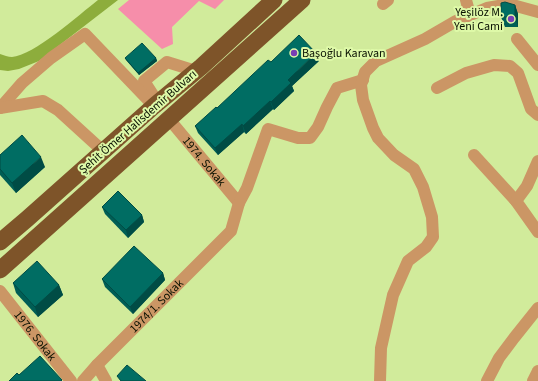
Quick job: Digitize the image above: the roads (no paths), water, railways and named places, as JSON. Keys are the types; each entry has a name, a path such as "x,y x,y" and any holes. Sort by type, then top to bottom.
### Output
{"highway":[{"name":"Şehit Ömer Halisdemir Bulvarı","path":"0,242 156,104 196,71 274,0"},
{"name":"Şehit Ömer Halisdemir Bulvarı","path":"0,270 302,0"},
{"path":"0,236 27,219"},
{"name":"Şehit Ömer Halisdemir Bulvarı","path":"0,282 50,225"}],"street":[{"path":"466,0 470,15"},
{"path":"380,381 382,348 393,295 408,261 426,247 433,237 432,217 423,187 414,168 394,155 378,138 373,128 362,100 361,85 365,72 376,61 425,38 456,21 487,8 509,4 538,12"},
{"path":"0,108 22,83 51,58 85,34 156,104"},
{"path":"517,39 538,65"},
{"path":"156,104 144,80 167,62 196,71"},
{"path":"437,88 466,73 494,65 510,66 518,73 531,109 538,115"},
{"path":"239,203 247,188 268,129 298,138 310,138 318,127 337,88 363,80"},
{"path":"0,108 43,101 58,110 103,151"},
{"name":"1974. Sokak","path":"169,119 239,203"},
{"path":"474,155 516,201 538,232"},
{"path":"516,201 527,186 538,161"},
{"name":"1974/1. Sokak","path":"83,381 97,365 231,231 239,203"},
{"name":"1976. Sokak","path":"0,291 71,381"},
{"path":"487,381 499,358 538,308"},
{"path":"97,365 106,381"},
{"path":"533,381 538,371"}],"place":[{"name":"Yeşilöz M. Yeni Cami","path":"511,19"},
{"name":"Başoğlu Karavan","path":"294,53"}]}
